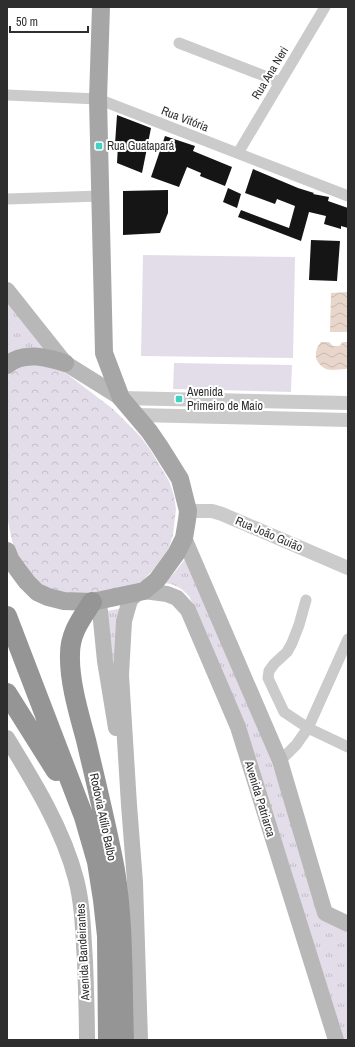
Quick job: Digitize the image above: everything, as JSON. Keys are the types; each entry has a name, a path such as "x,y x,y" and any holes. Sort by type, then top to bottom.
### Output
{"highway":[{"name":"Rodovia Atílio Balbo","path":"92,602 75,628 70,646 70,656 76,702 100,799 115,872 122,955 124,1040"},
{"name":"Rodovia Atílio Balbo","path":"7,616 84,817 97,862 107,936 108,1040"},
{"path":"7,693 47,754 84,817"}],"main road":[{"path":"100,7 98,99 104,353 121,398"},
{"path":"7,290 65,363"},
{"path":"7,365 19,358 29,356 51,358 65,363 121,398 160,447 180,479 188,511 184,538 176,554 157,580 130,600 124,621 122,675 129,805 136,882 140,1040"},
{"path":"184,538 280,761 325,913 348,924"},
{"path":"7,551 10,559 27,582 37,592 48,597 64,601 92,602 140,592"},
{"name":"Avenida Patriarca","path":"140,592 167,594 178,598 188,610 238,727 336,1040"},
{"path":"92,602 100,611 107,678 129,805"},
{"name":"Avenida Bandeirantes","path":"7,738 44,802 60,835 76,878 84,929 87,1040"}],"street":[{"name":"Rua Ana Neri","path":"238,153 325,7"},
{"path":"179,42 280,82"},
{"name":"Rua Vitória","path":"7,96 98,99 348,196"},
{"path":"7,199 101,196"},
{"path":"121,398 348,404"},
{"path":"136,415 348,420"},
{"name":"Rua João Guião","path":"188,511 212,511 222,514 348,568"},
{"path":"306,600 292,643 287,652 269,671 268,678 284,712 308,728 348,747"},
{"path":"280,761 296,745 308,728 348,639"}],"green space":[{"path":"143,255 295,257 293,358 141,356"},
{"path":"7,302 44,348 42,350 7,356"},
{"path":"174,363 292,365 291,392 173,389"},
{"path":"22,364 59,368 113,409 140,436 169,481 174,496 176,509 173,535 168,550 152,571 138,585 83,596 51,589 41,584 28,571 17,554 12,541 8,521 7,371"},
{"path":"186,558 272,763 321,916 348,929 348,1040 344,1040 246,726 189,596 178,587 172,584 164,583"},
{"path":"123,608 115,699 107,611"}],"water":[{"path":"348,292 348,332 330,332 331,293"},
{"path":"321,342 329,342 333,346 339,346 343,342 348,342 348,367 346,369 328,370 319,364 316,353 318,345"}],"building":[{"path":"117,115 151,128 142,173 117,163 118,145 115,144"},
{"path":"165,136 195,146 193,151 232,167 225,186 200,176 201,173 187,167 179,187 151,177"},
{"path":"253,169 298,188 314,193 313,194 329,197 328,201 348,208 348,228 341,226 341,229 324,224 326,216 309,212 301,241 238,217 241,210 289,228 295,206 277,199 275,204 245,193"},
{"path":"228,188 241,194 237,208 223,202"},
{"path":"168,190 168,213 160,233 123,235 123,191"},
{"path":"311,240 340,241 337,281 309,280"}],"place":[{"name":"Rua Guatapará","path":"99,146"},
{"name":"Avenida Primeiro de Maio","path":"179,399"}]}
